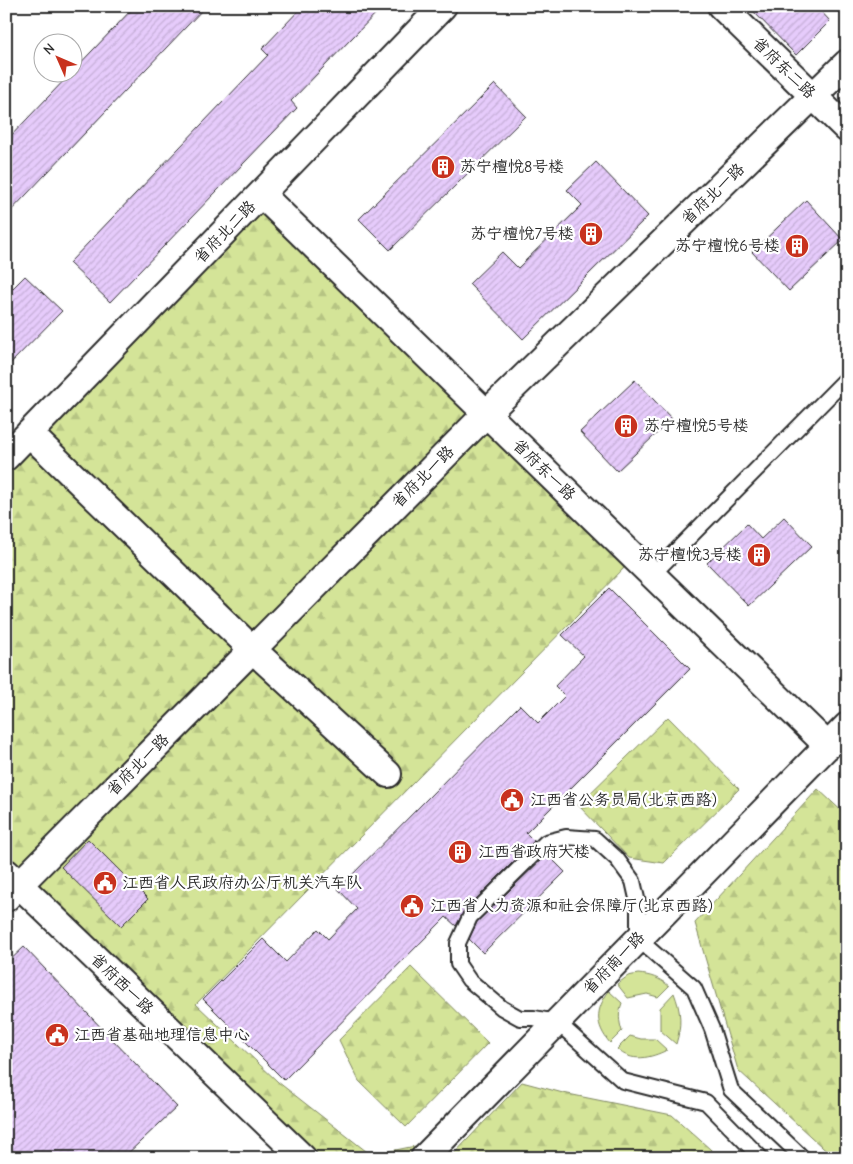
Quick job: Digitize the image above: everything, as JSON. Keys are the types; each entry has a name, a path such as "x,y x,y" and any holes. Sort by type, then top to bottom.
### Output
{"street":[{"name":"省府北二路","path":"6,457 443,6"},
{"name":"省府东二路","path":"721,6 847,129"},
{"name":"省府北一路","path":"11,885 252,649 486,414 847,63"},
{"name":"省府东一路","path":"261,194 828,746"},
{"path":"30,433 252,649 388,774"},
{"name":"省府南一路","path":"424,1158 847,726"},
{"name":"省府西一路","path":"11,885 303,1158"}],"lane":[{"path":"652,575 847,378"},
{"path":"760,1158 706,1102 623,1081 557,1022 534,1018 520,1018 502,1008 469,980 458,964 458,943 470,917 546,842 566,837 595,839 617,859 633,881 638,903 638,939 694,988 712,1029 731,1090 803,1158"}],"green space":[{"path":"262,205 631,561 196,1004 278,1082 371,1155 435,1142 419,1158 313,1158 6,860 6,472"},
{"path":"668,717 739,789 664,863 629,858 578,805"},
{"path":"818,789 847,816 847,1158 834,1158 738,1070 695,923"},
{"path":"411,967 488,1043 406,1127 359,1081 339,1040"},
{"path":"638,974 655,977 669,986 658,997 647,994 628,998 617,984 628,976"},
{"path":"609,991 622,1003 619,1017 622,1031 610,1043 599,1024 599,1011"},
{"path":"674,993 680,1018 676,1044 660,1030 660,1008"},
{"path":"630,1036 641,1039 655,1039 667,1050 648,1057 635,1058 628,1056 617,1049"},
{"path":"522,1082 563,1093 672,1115 720,1158 450,1158"}],"building":[{"path":"135,6 206,6 6,216 6,141 62,82 82,82 82,61"},
{"path":"303,6 383,6 291,101 297,108 110,302 69,263 268,55 262,49"},
{"path":"748,6 816,6 830,21 796,55"},
{"name":"苏宁檀悦8号楼","path":"495,84 526,116 390,250 359,219"},
{"name":"苏宁檀悦7号楼","path":"596,162 648,216 523,339 469,284 502,252 518,268 582,205 567,190"},
{"name":"苏宁檀悦6号楼","path":"806,200 843,240 789,291 752,252"},
{"path":"25,276 62,311 6,368 6,295"},
{"name":"苏宁檀悦5号楼","path":"635,380 672,419 617,471 580,432"},
{"name":"苏宁檀悦3号楼","path":"784,517 812,546 749,606 707,563 747,524 761,539"},
{"name":"江西省政府大楼","path":"609,588 690,669 526,833 534,841 464,911 456,926 446,917 284,1080 203,999 263,939 286,962 318,929 328,939 357,909 338,889 520,705 538,723 565,696 555,686 584,656 562,635"},
{"name":"江西省人民政府办公厅机关汽车队","path":"88,839 148,899 121,926 61,867"},
{"path":"547,854 565,872 483,953 469,939 477,922"},
{"name":"江西省基础地理信息中心","path":"24,947 177,1107 123,1158 6,1158 6,964"}],"place":[{"name":"苏宁檀悦8号楼","path":"443,167"},
{"name":"苏宁檀悦7号楼","path":"591,234"},
{"name":"苏宁檀悦6号楼","path":"797,246"},
{"name":"苏宁檀悦5号楼","path":"626,426"},
{"name":"苏宁檀悦3号楼","path":"759,555"},
{"name":"江西省公务员局(北京西路)","path":"512,800"},
{"name":"江西省政府大楼","path":"460,852"},
{"name":"江西省人民政府办公厅机关汽车队","path":"105,883"},
{"name":"江西省人力资源和社会保障厅(北京西路)","path":"412,906"},
{"name":"江西省基础地理信息中心","path":"57,1035"}]}
